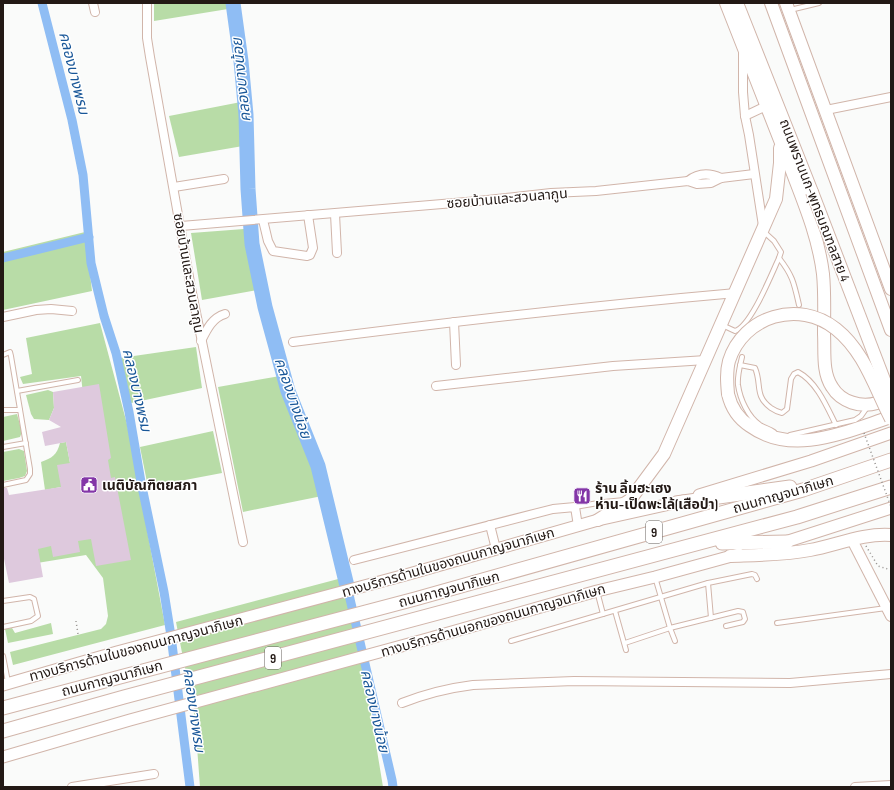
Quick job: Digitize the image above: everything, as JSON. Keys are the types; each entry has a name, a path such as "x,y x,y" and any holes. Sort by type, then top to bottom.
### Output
{"highway":[{"name":"ถนนกาญจนาภิเษก","path":"3,708 415,598 803,490 891,460"},
{"path":"676,502 784,487 794,487 803,490"},
{"name":"ถนนกาญจนาภิเษก","path":"3,731 124,697 421,619 797,517 891,487"},
{"path":"702,543 787,542"}],"main road":[{"path":"726,3 813,227 820,257 824,288 825,362 827,377 841,398 854,403 861,405 877,403 891,397"},
{"name":"ถนนพรานนก-พุทธมณฑลสาย 4","path":"737,3 891,397"},
{"name":"ถนนพรานนก-พุทธมณฑลสาย 4","path":"771,3 891,330"},
{"path":"788,7 890,286"},
{"path":"598,520 630,500 664,454 722,325 776,199 780,164 779,146 775,128"},
{"path":"800,314 814,317 828,323 845,337 863,362 891,418 825,437 799,441 777,439 764,435 746,424 733,408 728,394 727,373 729,362 736,344 754,325 780,315 800,314"},
{"name":"ทางบริการด้านในของถนนกาญจนาภิเษก","path":"6,684 117,652 408,574 598,520 676,502 811,461 891,433"},
{"name":"ทางบริการด้านนอกของถนนกาญจนาภิเษก","path":"4,762 130,720 597,591 787,542 891,508"},
{"path":"730,556 799,552 858,540 871,535 891,535"}],"street":[{"path":"93,3 95,12"},
{"name":"ซอยบ้านและสวนลากูน","path":"147,3 147,38 202,341 243,542"},
{"path":"744,48 743,92 745,116 750,136 763,231"},
{"path":"826,110 891,97"},
{"path":"745,116 766,106"},
{"name":"ซอยบ้านและสวนลากูน","path":"181,226 335,214 551,193 596,191 688,181 697,175 711,174 721,178 754,174"},
{"path":"174,187 224,179"},
{"path":"335,214 337,253"},
{"path":"262,220 272,251 307,256 310,255 313,248 308,215"},
{"path":"293,342 454,322 663,299 736,293"},
{"path":"3,317 36,310 51,309 72,311"},
{"path":"202,341 214,319 225,314"},
{"path":"454,322 456,365"},
{"path":"436,386 613,366 706,360"},
{"path":"354,560 553,508 575,507 578,526"},
{"path":"490,525 496,549"},
{"path":"858,540 889,612"},
{"path":"402,703 432,693 474,685 574,682 790,683 891,674"},
{"path":"72,787 154,774"},
{"path":"855,787 891,785"}],"lane":[{"path":"788,7 819,3"},
{"path":"722,325 735,332 743,326 755,309 779,258 781,252 763,231"},
{"path":"779,258 793,279 799,305"},
{"path":"3,354 10,352 11,356 30,469 28,477 20,482 3,485"},
{"path":"742,357 738,384 742,400 750,414 759,424 780,435 791,435 855,420 861,416 869,404"},
{"path":"740,365 754,368 761,398 764,403 777,412 782,413 787,409 791,380 794,374 798,372 802,374 816,390 836,425"},
{"path":"17,391 78,380"},
{"path":"3,410 20,410"},
{"path":"3,447 26,443"},
{"path":"575,507 604,502 630,500"},
{"path":"511,642 708,583 752,574 755,575 757,579"},
{"path":"655,577 675,641"},
{"path":"708,583 711,618"},
{"path":"597,591 603,614"},
{"path":"3,601 30,597 34,599 36,603 38,616 30,621 3,627"},
{"path":"615,611 626,650"},
{"path":"625,643 670,628 738,611 743,612 745,619 743,622 726,626"},
{"path":"778,623 889,612"},
{"path":"3,656 6,684"}],"path":[{"path":"864,433 891,508"},
{"path":"858,540 878,566 891,570"},
{"path":"76,621 78,634"},
{"path":"3,768 4,762"}],"green space":[{"path":"154,3 227,3 228,9 154,21"},
{"path":"241,102 243,115 243,146 179,157 169,116"},
{"path":"244,229 251,268 258,290 202,300 191,233"},
{"path":"85,232 92,291 3,310 3,252"},
{"path":"100,323 127,424 165,625 13,665 10,652 101,629 106,624 108,616 103,578 86,555 31,564 27,543 98,530 81,376 23,384 20,377 32,374 26,338"},
{"path":"196,347 202,388 131,403 120,358"},
{"path":"280,376 315,469 322,496 243,512 218,387"},
{"path":"48,390 53,392 54,408 49,420 34,419 31,414 26,395"},
{"path":"17,414 22,432 20,437 3,441 3,417"},
{"path":"213,431 222,473 148,487 140,447"},
{"path":"66,442 70,463 61,487 45,490 41,462 54,456 60,443"},
{"path":"19,449 24,451 27,471 25,476 3,481 3,452"},
{"path":"342,578 364,671 383,787 200,787 195,719 176,622"},
{"path":"51,623 53,634 8,643 5,629 12,628 15,633"}],"building":[{"name":"เนติบัณฑิตยสภา","path":"99,384 111,458 108,460 111,478 115,477 131,560 96,566 91,539 78,541 80,552 53,557 51,546 38,549 43,577 9,583 3,554 3,488 7,488 9,495 61,487 57,465 70,463 66,442 45,446 42,432 61,427 49,420 54,408 53,392"}],"waterway":[{"name":"คลองบางพรม","path":"42,3 72,120 83,175 91,263 104,316 116,353 164,592 190,787"},
{"name":"คลองบางน้อย","path":"233,3 241,61 246,115 248,189 252,244 265,307 288,391 318,466 347,586"},
{"path":"3,258 89,237"},
{"name":"คลองบางน้อย","path":"347,586 393,787"}],"place":[{"name":"เนติบัณฑิตยสภา","path":"89,485"},
{"name":"ร้าน ลิ้มฮะเฮง ห่าน-เป็ดพะโล้(เสือป่า)","path":"582,496"}]}
